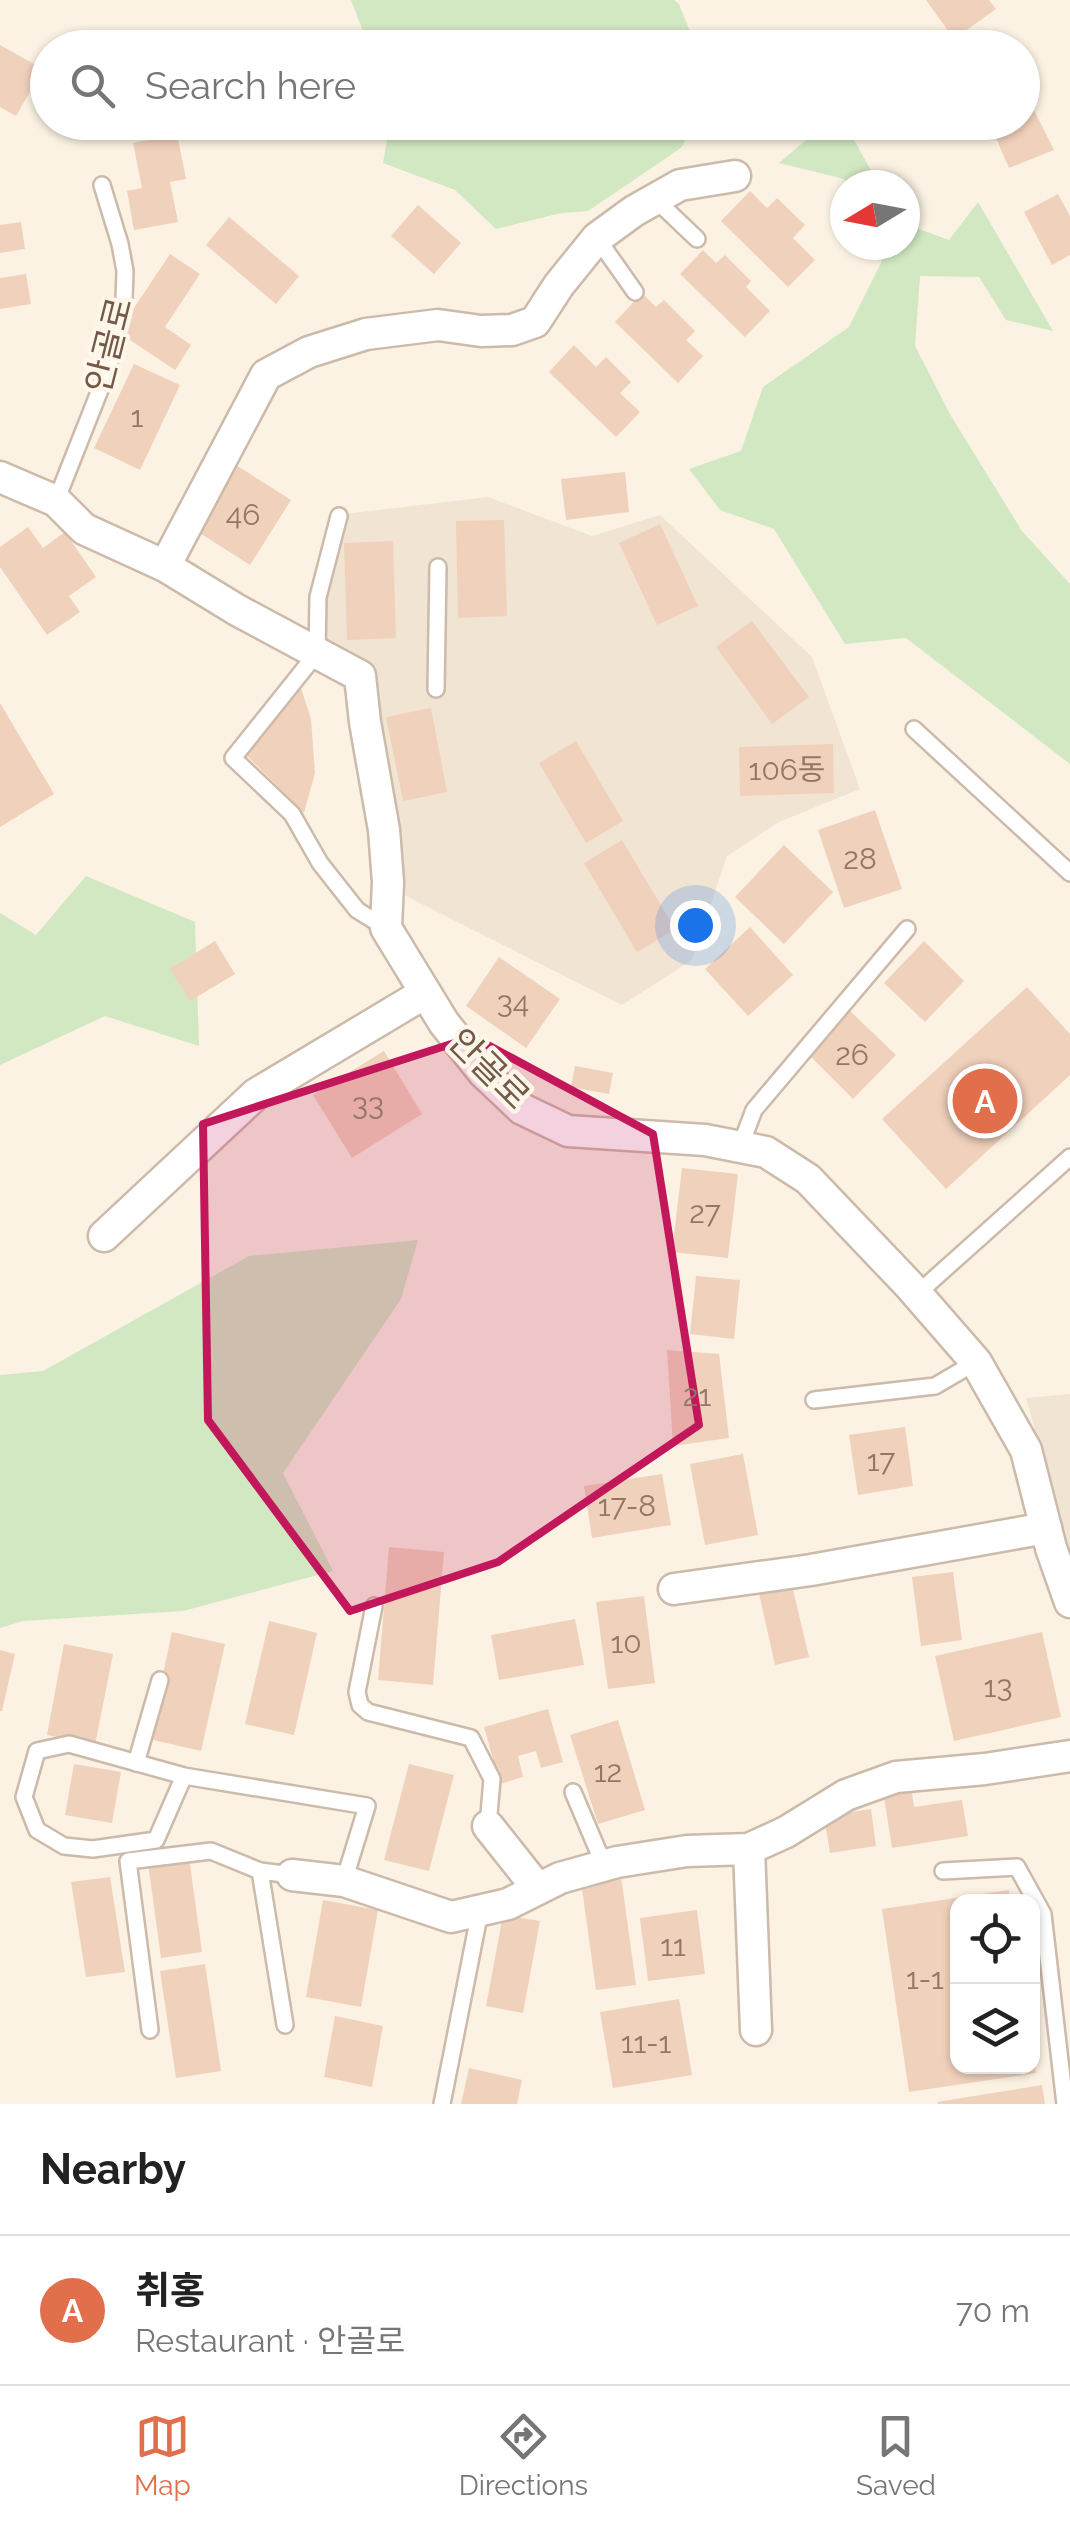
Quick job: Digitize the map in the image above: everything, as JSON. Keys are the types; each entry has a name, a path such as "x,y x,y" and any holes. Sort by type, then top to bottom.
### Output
{"street":[{"path":"165,566 266,375 309,352 366,334 438,325 481,331 512,330 535,322 597,238 680,184 735,176"},
{"path":"0,477 56,501 84,529 165,566 360,676 384,830 386,928"},
{"name":"안골로","path":"386,928 444,1023 483,1072 522,1109 568,1132 705,1140 766,1152 808,1179 976,1362 1026,1450 1070,1602"},
{"path":"104,1236 256,1094 426,993"},
{"path":"674,1589 810,1570 1046,1528"},
{"path":"292,1875 344,1882 452,1916 508,1904 560,1878 604,1865 688,1851 749,1849 786,1832 846,1795 896,1776 984,1769 1070,1756"},
{"path":"488,1826 538,1889"},
{"path":"749,1849 756,2030"}],"lane":[{"name":"안골로","path":"56,501 109,367 124,299 125,271 120,244 102,185"},
{"path":"655,199 697,239"},
{"path":"597,238 635,292"},
{"path":"339,516 318,597 317,653 233,758 292,814 320,863 357,910 386,928"},
{"path":"436,688 438,568"},
{"path":"914,729 1070,873"},
{"path":"740,1147 754,1110 906,929"},
{"path":"916,1294 1070,1157"},
{"path":"814,1400 934,1386 976,1362"},
{"path":"374,1606 357,1692 360,1705 368,1712 471,1738 492,1780 488,1826"},
{"path":"136,1763 160,1680"},
{"path":"184,1776 156,1840 93,1850 64,1846 36,1830 24,1797 37,1752 69,1744 184,1776 368,1806 344,1882"},
{"path":"573,1792 604,1865"},
{"path":"150,2030 128,1862 211,1851 260,1872 292,1875"},
{"path":"944,1871 1016,1867 1043,1914 1065,2104"},
{"path":"260,1872 286,2025"},
{"path":"442,2104 480,1911"}],"highlighted area":[{"path":"473,1037 653,1134 699,1425 498,1562 350,1611 208,1420 203,1124"}],"shaded area":[{"path":"488,497 592,536 660,515 812,657 860,789 779,822 727,856 692,960 622,1005 398,892 368,666 326,650 328,516"},
{"path":"1070,1394 1070,1555 1026,1398"}],"green space":[{"path":"351,0 674,0 689,30 362,30"},
{"path":"387,140 685,140 681,148 588,211 561,213 496,229 455,190 383,163"},
{"path":"806,140 854,140 871,170 830,170 830,176 779,163"},
{"path":"978,202 1053,331 1006,320 979,277 920,276 915,346 951,416 1022,531 1070,584 1070,764 906,638 845,644 774,529 720,510 689,469 741,451 763,387 849,327 882,260 920,260 920,229 949,240"},
{"path":"86,876 195,922 199,1046 105,1016 0,1065 0,913 36,935"},
{"path":"418,1240 401,1299 283,1473 333,1571 183,1611 23,1621 0,1628 0,1375 43,1371 249,1256"}],"building":[{"path":"926,0 989,0 996,9 967,30 948,30"},
{"path":"0,45 30,62 30,92 16,116 0,107"},
{"path":"1040,122 1054,150 1009,168 997,140 1040,140"},
{"path":"178,140 186,179 170,182 178,222 134,230 127,191 142,188 133,143"},
{"path":"750,191 767,208 777,198 805,225 793,238 815,260 788,287 721,221"},
{"path":"1058,194 1070,216 1070,255 1052,265 1024,212"},
{"path":"418,205 461,243 434,274 391,236"},
{"path":"229,217 299,276 276,304 206,245"},
{"path":"21,222 25,249 0,253 0,225"},
{"path":"703,250 716,263 725,255 751,281 746,287 770,311 745,337 680,274"},
{"path":"170,254 200,274 165,327 191,345 175,370 118,332"},
{"path":"26,274 31,304 0,309 0,278"},
{"path":"642,293 656,307 664,300 695,331 686,340 703,356 678,383 615,322"},
{"path":"574,345 596,367 606,357 631,382 620,393 640,412 616,437 549,372"},
{"path":"134,364 180,385 140,470 94,448"},
{"path":"236,465 291,500 250,565 195,530"},
{"path":"625,472 629,512 566,520 561,479"},
{"path":"504,520 507,616 458,618 456,521"},
{"path":"660,524 698,606 657,625 619,543"},
{"path":"28,527 43,548 65,532 96,577 69,596 80,612 47,635 0,567 0,547"},
{"path":"393,541 396,638 347,640 344,543"},
{"path":"752,621 809,697 772,724 716,647"},
{"path":"298,679 311,719 315,773 304,813 241,750"},
{"path":"0,703 54,794 0,827"},
{"path":"431,708 447,792 403,801 386,717"},
{"path":"576,741 623,821 586,843 539,763"},
{"path":"833,744 834,793 740,796 739,747"},
{"path":"875,810 902,889 844,908 818,830"},
{"path":"622,840 675,929 637,952 584,863"},
{"path":"784,845 833,892 784,944 735,897"},
{"path":"750,927 793,975 748,1016 705,969"},
{"path":"215,941 235,974 190,1001 170,969"},
{"path":"924,941 964,981 925,1022 884,983"},
{"path":"499,957 560,999 526,1048 466,1006"},
{"path":"1027,987 1070,1034 1070,1075 946,1189 882,1119"},
{"path":"850,1011 896,1055 853,1099 808,1054"},
{"path":"384,1051 422,1114 352,1158 313,1095"},
{"path":"575,1066 613,1073 609,1094 571,1087"},
{"path":"682,1168 738,1174 728,1258 672,1252"},
{"path":"696,1276 740,1280 734,1339 690,1334"},
{"path":"667,1350 719,1354 729,1438 673,1446"},
{"path":"905,1427 913,1486 858,1495 849,1435"},
{"path":"743,1454 758,1535 705,1545 690,1464"},
{"path":"662,1474 671,1525 592,1538 584,1486"},
{"path":"389,1547 444,1552 433,1685 378,1680"},
{"path":"953,1572 962,1640 921,1646 912,1577"},
{"path":"791,1581 809,1657 775,1665 758,1589"},
{"path":"644,1596 655,1683 608,1689 596,1602"},
{"path":"575,1619 584,1665 499,1680 491,1635"},
{"path":"269,1621 317,1633 294,1735 245,1724"},
{"path":"172,1632 225,1644 201,1751 149,1739"},
{"path":"1042,1632 1061,1717 954,1741 935,1656"},
{"path":"64,1644 113,1654 95,1745 47,1735"},
{"path":"0,1650 15,1654 2,1711 0,1711"},
{"path":"548,1709 563,1762 541,1768 536,1751 518,1756 523,1777 500,1784 484,1727"},
{"path":"618,1720 645,1810 598,1824 570,1735"},
{"path":"74,1764 121,1772 112,1823 65,1815"},
{"path":"409,1764 454,1775 429,1871 384,1860"},
{"path":"911,1786 914,1807 962,1800 968,1836 892,1848 883,1791"},
{"path":"871,1809 876,1846 830,1853 824,1816"},
{"path":"189,1857 202,1952 161,1958 148,1863"},
{"path":"621,1876 636,1985 596,1990 581,1881"},
{"path":"110,1877 125,1972 86,1977 71,1882"},
{"path":"950,1899 950,2074 1029,2074 909,2092 882,1909"},
{"path":"323,1900 378,1910 361,2007 306,1997"},
{"path":"697,1910 705,1974 648,1981 640,1918"},
{"path":"503,1915 540,1921 523,2013 486,2006"},
{"path":"205,1964 221,2071 176,2078 160,1971"},
{"path":"679,1999 692,2075 613,2088 600,2012"},
{"path":"335,2016 383,2026 372,2087 324,2077"},
{"path":"469,2068 522,2080 517,2104 461,2104"},
{"path":"1042,2085 1045,2104 937,2102"}],"place":[{"name":"취홍","path":"985,1101"}]}
